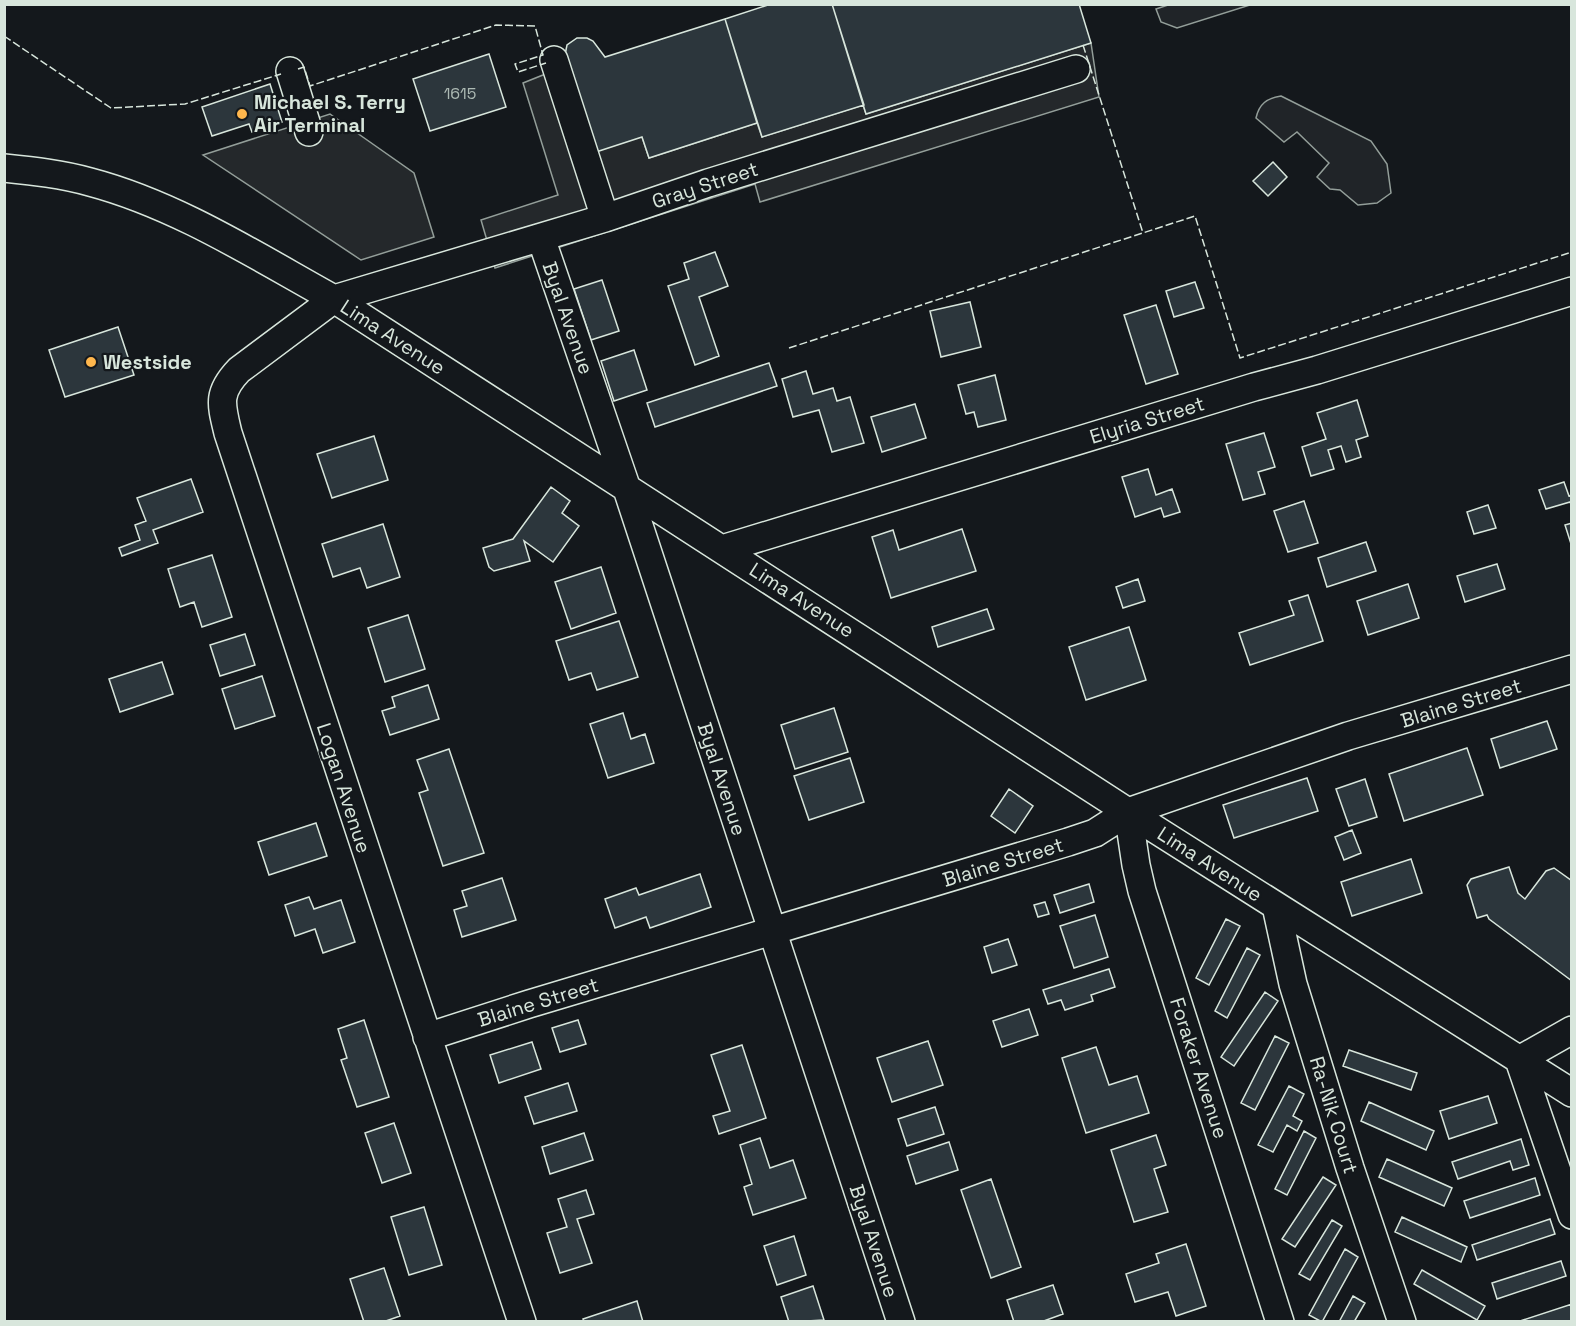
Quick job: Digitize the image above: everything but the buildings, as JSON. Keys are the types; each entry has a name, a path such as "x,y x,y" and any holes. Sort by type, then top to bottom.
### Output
{"street":[{"path":"554,60 605,218"},
{"name":"Gray Street","path":"334,298 541,238 708,183 1076,69"},
{"path":"290,71 309,132"},
{"name":"Lima Avenue","path":"4,168 90,182 129,195 199,224 334,298 1128,812 1572,1093"},
{"name":"Byal Avenue","path":"541,238 626,486 901,1322"},
{"name":"Elyria Street","path":"722,549 1572,291"},
{"name":"Logan Avenue","path":"334,298 239,370 227,383 221,398 223,412 253,511 522,1322"},
{"name":"Blaine Street","path":"427,1037 1068,842 1095,833 1128,812 1348,736 1572,669"},
{"name":"Foraker Avenue","path":"1128,812 1142,891 1280,1322"},
{"name":"Ra-Nik Court","path":"1276,906 1293,984 1350,1168 1402,1322"},
{"path":"1572,1030 1519,1060 1572,1215"}],"shaded area":[{"path":"1171,4 1250,5 1177,28 1161,22 1156,9"},
{"path":"1091,43 1099,97 760,202 755,184 495,268 481,220 558,195 523,83 568,65 642,137 649,158 757,123 762,137 863,105 866,114"},
{"path":"1281,96 1371,141 1387,164 1391,193 1377,203 1358,205 1340,190 1330,189 1317,177 1329,163 1297,132 1284,142 1256,118 1264,103"},
{"path":"330,114 414,173 434,237 361,260 203,155"}],"fence":[{"path":"298,69 304,67 310,86 496,25 535,26 543,55 515,64 518,72 546,63"},
{"path":"4,36 111,108 185,104 281,74"},
{"path":"1083,45 1143,233"},
{"path":"789,348 1195,216 1240,358 1572,252"}],"place":[{"name":"Michael S. Terry Air Terminal","path":"242,114"},
{"name":"Westside","path":"91,362"}]}
